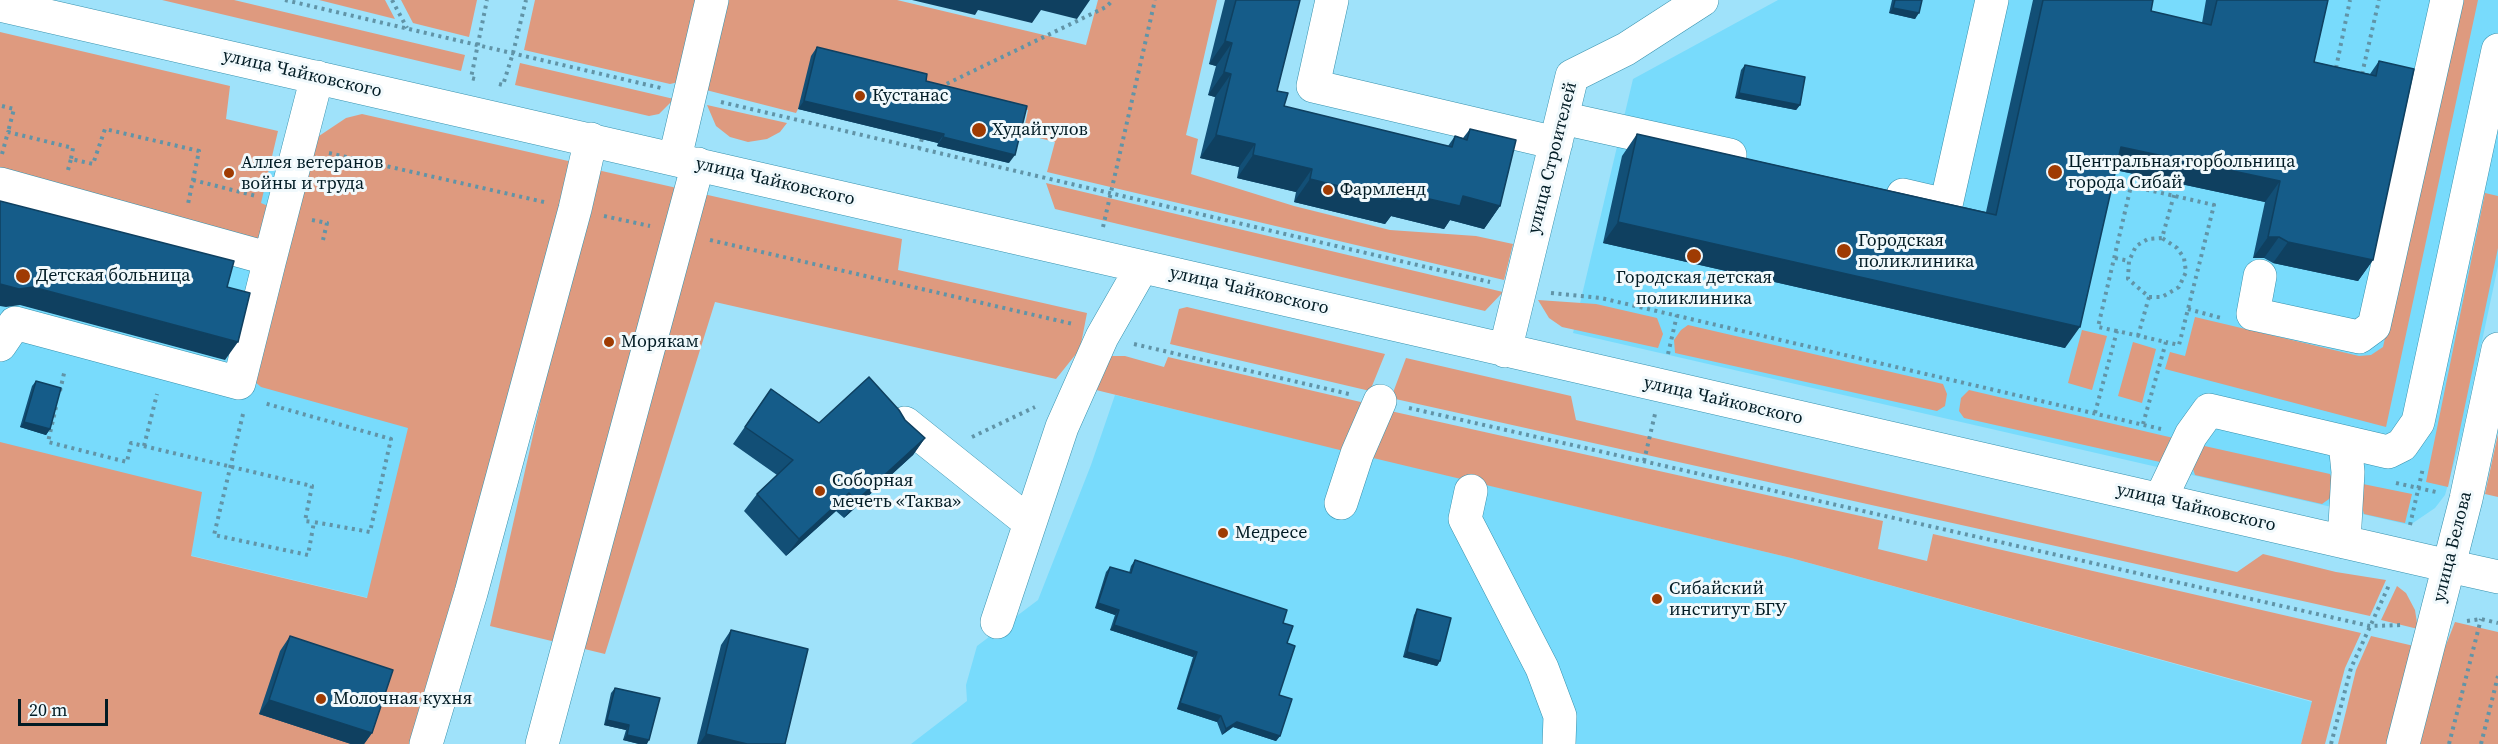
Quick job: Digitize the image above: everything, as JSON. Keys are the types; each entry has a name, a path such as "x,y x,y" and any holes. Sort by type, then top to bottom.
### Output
{"street":[{"path":"542,744 687,161 690,95 712,0"},
{"path":"1332,0 1313,86 1559,131 1761,162"},
{"name":"улица Строителей","path":"1505,351 1572,76 1626,49 1702,0"},
{"path":"1876,189 1946,205 1992,0"},
{"path":"2260,276 2253,314 2359,337 2374,326 2447,0"},
{"name":"улица Чайковского","path":"0,5 2498,577"},
{"path":"2160,500 2191,435 2209,411 2388,452 2402,445 2418,422 2498,50"},
{"path":"0,345 15,323 165,363 243,391 270,259 317,77"},
{"path":"426,744 471,593 575,209 591,140"},
{"path":"0,184 270,259"},
{"path":"997,622 1062,427 1102,337 1142,267"},
{"name":"улица Белова","path":"2403,744 2466,499 2498,349"},
{"path":"1341,503 1357,454 1380,401"},
{"path":"904,423 1030,523"},
{"path":"2344,542 2348,472 2345,442"},
{"path":"1471,491 1465,519 1542,668 1560,716 1559,744"}],"path":[{"path":"285,0 1520,289 1601,298 2191,435"},
{"path":"393,0 408,29"},
{"path":"482,80 471,78 487,0"},
{"path":"492,82 503,85 513,53 524,0"},
{"path":"936,88 1106,7 1113,0"},
{"path":"1109,193 1155,0"},
{"path":"2344,70 2334,68 2350,0"},
{"path":"2362,74 2379,0"},
{"path":"2353,72 2373,76"},
{"path":"0,163 14,109 2,106"},
{"path":"71,159 93,164 105,129 199,151 181,234"},
{"path":"919,149 925,129"},
{"path":"8,132 73,148 61,201"},
{"path":"193,180 284,203"},
{"path":"2131,186 2174,195 2214,205 2179,345 2098,327 2131,186"},
{"path":"2162,238 2174,195"},
{"path":"2162,238 2177,248 2184,258 2186,272 2179,287 2162,297 2149,297 2128,279 2128,261 2136,246 2148,239 2162,238"},
{"path":"2114,258 2128,261"},
{"path":"2186,272 2197,275"},
{"path":"2138,336 2149,297"},
{"path":"2095,413 2117,331"},
{"path":"72,339 48,441 127,462 131,443 230,466 312,486 305,521 314,522 370,531 391,439 243,391 230,466 213,535 308,555 314,522"},
{"path":"2143,424 2166,342"},
{"path":"144,446 165,363"},
{"path":"941,452 1037,406"},
{"path":"2394,483 2466,499"},
{"path":"2449,744 2481,619"},
{"path":"2481,744 2498,676"}],"shaded area":[{"path":"162,0 234,0 465,55 461,71"},
{"path":"319,0 385,0 395,19"},
{"path":"401,0 477,0 469,37 413,23"},
{"path":"535,0 699,0 679,82 670,84 524,50"},
{"path":"727,0 897,0 1086,45 1098,0 1217,0 1186,135 1198,139 1191,174 1294,206 1390,230 1476,236 1513,244 1504,280 1047,172 1055,142 1023,134 1028,110 945,91 798,109 796,113 706,90"},
{"name":"Центральная горбольница города Сибай","path":"1778,0 2498,0 2498,266 2462,435 2445,495 2435,508 2410,525 1573,333 1633,79"},
{"path":"2459,0 2478,0 2386,427 2165,369 2170,352 2185,356 2195,317 2359,356 2371,355 2383,347"},
{"path":"0,32 230,86 226,119 278,131 261,203 268,206 267,217 258,238 240,241 0,176"},
{"path":"520,63 674,99 659,114 649,116 515,85"},
{"path":"0,96 547,219 449,617 0,510"},
{"path":"707,105 787,123 780,132 767,139 748,142 730,137 716,126"},
{"path":"362,114 577,163 433,744 0,744 0,442 202,492 191,556 367,598 408,428 261,387 253,380 310,142 346,118"},
{"path":"593,169 902,239 898,270 1087,313 1080,349 1056,379 715,302 605,654 490,626"},
{"path":"1046,183 1503,292 1485,311 1055,209"},
{"path":"2485,193 2498,196 2498,248 2448,487 2426,482"},
{"path":"1538,300 1596,304 1657,318 1663,334 1658,348 1562,327 1549,318"},
{"path":"1187,307 1385,354 1370,391 1170,344 1179,309"},
{"path":"1688,325 1943,384 1947,394 1945,406 1937,411 1675,353 1674,340"},
{"path":"2082,330 2107,336 2092,390 2068,383"},
{"path":"2133,342 2156,349 2142,403 2118,396"},
{"path":"1109,356 1125,356 1164,367 1168,357 1365,403 1348,452 1092,389"},
{"path":"1406,358 1571,396 1576,420 2237,572 2263,554 2336,572 2386,580 2370,616 1391,398"},
{"path":"1969,390 2182,440 2173,456 2160,462 1964,418 1959,411 1961,398"},
{"path":"1115,395 1791,558 2312,702 2301,744 911,744 967,701 966,685 977,646 1038,600 1091,465"},
{"path":"1386,410 1883,521 1878,549 1927,561 1933,534 2361,633 2345,668 2325,744 2301,744 2312,701 1791,558 1369,457"},
{"path":"2498,434 2498,497 2485,494"},
{"path":"2200,445 2330,474 2335,488 2329,499 2322,504 2195,475 2191,463"},
{"path":"2358,483 2412,494 2405,523 2364,514 2357,491"},
{"path":"2397,586 2406,593 2415,610 2418,629 2381,620"},
{"path":"2455,622 2498,632 2498,744 2420,744 2444,650"},
{"path":"2371,636 2414,646 2389,744 2338,744 2356,670"}],"building":[{"path":"1236,0 1300,0 1277,91 1288,93 1284,106 1452,147 1455,136 1467,140 1470,129 1516,140 1500,206 1463,196 1460,206 1403,193 1401,201 1310,179 1312,169 1253,155 1255,144 1216,135 1231,74 1224,72 1232,43 1225,41"},
{"path":"1895,0 1922,0 1919,13 1893,8"},
{"path":"2043,0 2153,0 2151,11 2211,25 2217,0 2328,0 2314,62 2376,76 2379,61 2414,69 2373,260 2288,242 2279,237 2268,237 2280,181 2121,147 2080,327 1618,222 1637,134 1996,215"},
{"path":"817,47 927,74 926,81 1027,106 1015,155 943,137 944,134 804,101"},
{"path":"1745,65 1805,77 1800,105 1739,93"},
{"name":"Детская больница","path":"0,201 234,261 227,287 250,293 238,342 33,287 19,289 0,284"},
{"name":"Соборная мечеть «Таква»","path":"869,377 899,410 905,420 925,438 856,501 849,493 799,539 757,494 793,460 745,427 771,389 819,423"},
{"path":"36,381 61,388 50,429 24,422"},
{"path":"1135,560 1287,610 1283,623 1293,626 1287,643 1295,646 1279,695 1292,699 1280,736 1237,722 1226,729 1221,716 1180,703 1197,652 1114,625 1119,610 1098,603 1110,567 1131,573"},
{"path":"1417,609 1451,618 1440,661 1407,652"},
{"path":"731,630 808,649 785,744 747,744 706,734"},
{"name":"Молочная кухня","path":"290,636 393,670 372,733 269,700"},
{"path":"615,688 660,698 649,740 627,735 629,725 607,720"}],"place":[{"name":"Кустанас","path":"860,96"},
{"name":"Худайгулов","path":"979,130"},
{"name":"Центральная горбольница города Сибай","path":"2055,172"},
{"name":"Аллея ветеранов войны и труда","path":"229,173"},
{"name":"Фармленд","path":"1328,190"},
{"name":"Городская поликлиника","path":"1844,251"},
{"name":"Городская детская поликлиника","path":"1694,256"},
{"name":"Детская больница","path":"23,276"},
{"name":"Морякам","path":"609,342"},
{"name":"Соборная мечеть «Таква»","path":"820,491"},
{"name":"Медресе","path":"1223,533"},
{"name":"Сибайский институт БГУ","path":"1657,599"},
{"name":"Молочная кухня","path":"321,699"}]}
